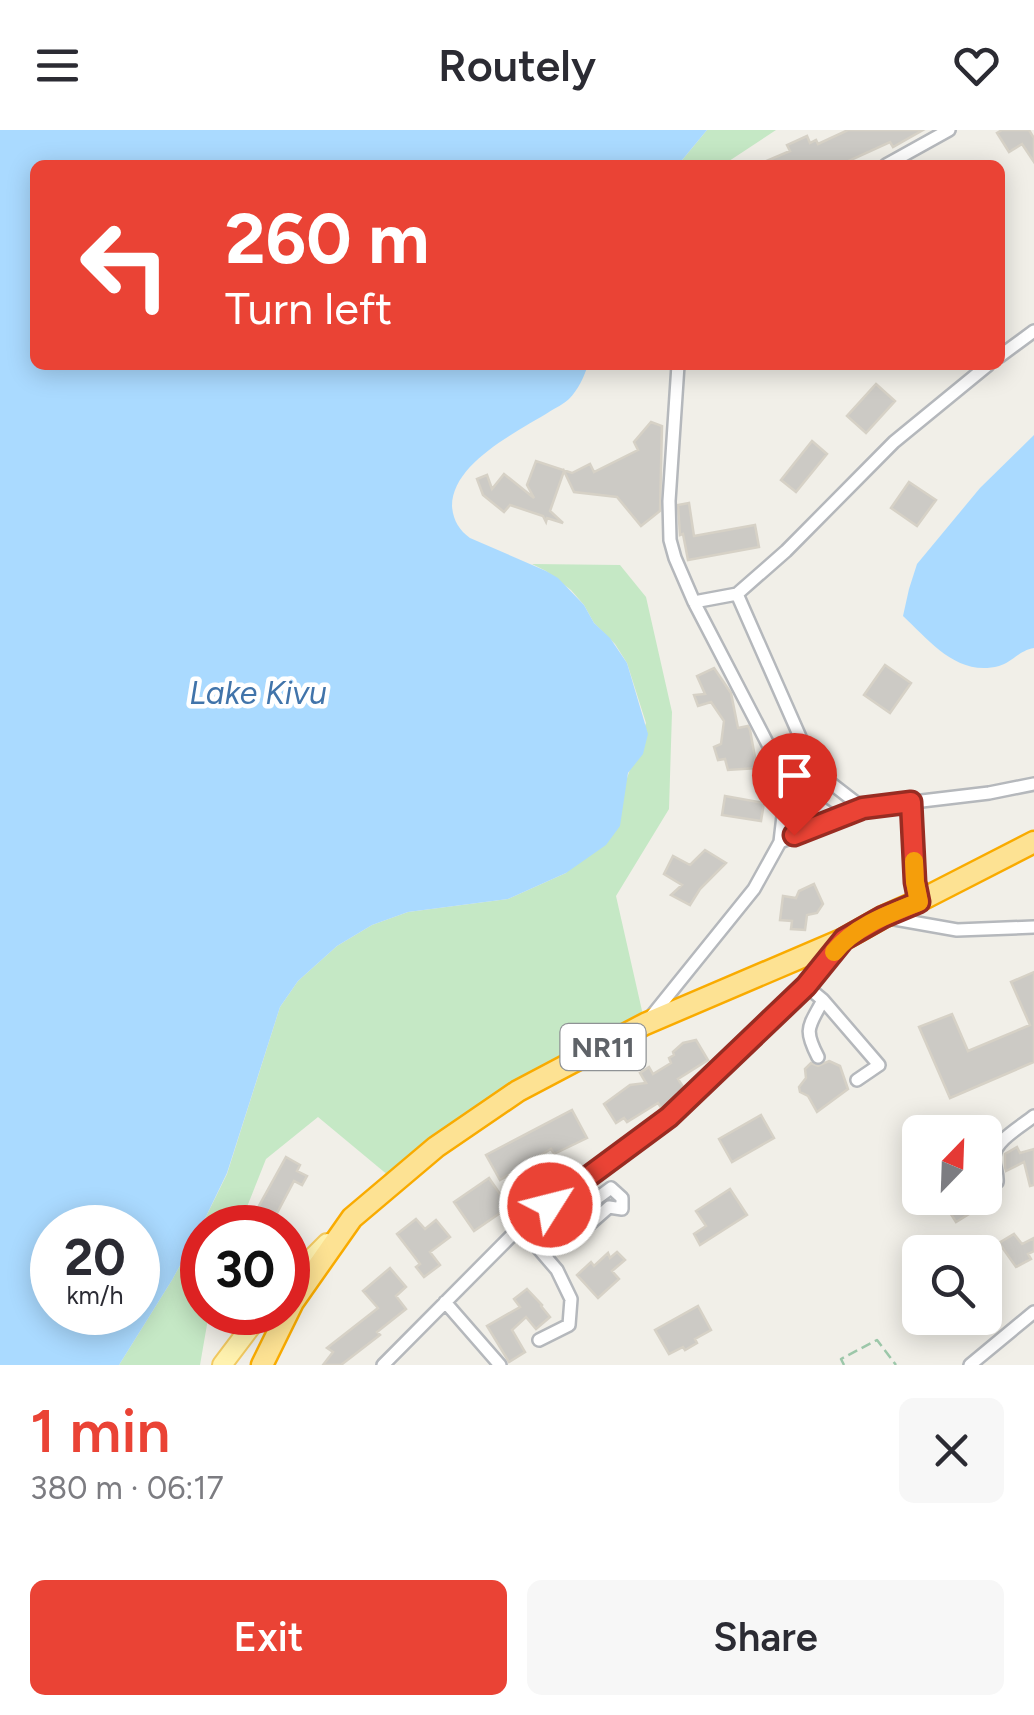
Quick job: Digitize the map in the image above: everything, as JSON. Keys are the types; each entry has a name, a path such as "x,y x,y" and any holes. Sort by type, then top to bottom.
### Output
{"highway":[{"name":"NR11","path":"262,1365 294,1302 352,1218 436,1147 518,1092 645,1024 844,939 1034,842"}],"main road":[{"path":"310,1260 352,1218"},
{"path":"222,1365 245,1335"}],"street":[{"path":"895,160 949,130"},
{"path":"1005,352 1034,331"},
{"path":"678,370 669,524 675,558 787,781 837,819"},
{"path":"694,602 738,594 894,442 982,370"},
{"path":"738,594 814,771 863,808"},
{"path":"794,835 814,771"},
{"path":"645,1024 754,889 780,842 787,781"},
{"path":"780,842 863,808 990,794 1034,784"},
{"path":"911,802 919,902"},
{"path":"883,917 957,930 1034,927"},
{"path":"382,1365 520,1227 669,1117 806,986 844,939"},
{"path":"806,986 823,1000 878,1065 857,1080"},
{"path":"818,1057 808,1037 810,1020 823,1000"},
{"path":"1002,1142 1034,1116"},
{"path":"534,1244 611,1188 622,1198 622,1209 609,1207 575,1237"},
{"path":"520,1227 557,1270 571,1299 569,1325 539,1340"},
{"path":"446,1302 500,1365"},
{"path":"970,1365 1034,1312"}],"path":[{"path":"844,1365 841,1359 877,1340 896,1365"}],"green space":[{"path":"707,130 776,130 731,160 682,160"},
{"path":"532,564 620,565 646,597 672,712 669,809 616,896 645,1024 518,1091 395,1181 318,1117 266,1159 248,1205 212,1205 227,1174 280,1007 298,981 337,946 372,925 408,912 508,899 566,873 626,781 646,723 627,663 571,590"},
{"path":"180,1265 180,1335 205,1335 200,1365 119,1365 138,1335 160,1335 160,1299"}],"water":[{"name":"Lake Kivu","path":"0,130 707,130 682,160 30,160 30,370 586,370 567,401 504,439 474,463 455,490 452,506 457,524 470,538 558,578 584,605 627,663 648,734 643,754 628,773 620,826 606,845 566,873 508,899 408,912 372,925 337,946 298,981 280,1007 227,1173 212,1205 180,1205 180,1265 160,1299 160,1205 30,1205 30,1335 138,1335 119,1365 0,1365"},
{"path":"1034,435 1034,648 999,666 984,668 957,662 903,616 917,564 980,488"}],"building":[{"path":"848,130 923,130 893,147 890,142 851,160 769,160 790,151 787,145 807,136 810,143 816,140 818,144"},
{"path":"1029,130 1034,138 1034,162 1022,144 1009,152 997,133"},
{"path":"876,384 895,401 866,433 847,416"},
{"path":"651,422 662,426 660,511 641,526 617,497 574,492 564,471 550,511 563,523 547,518 546,522 543,516 510,505 504,512 483,495 477,479 487,475 492,489 504,474 534,498 527,485 536,461 572,473 590,464 594,472 638,450 634,442"},
{"path":"812,441 827,454 796,492 781,480"},
{"path":"909,482 936,500 917,526 891,508"},
{"path":"689,503 694,536 755,525 759,547 688,560 683,534 680,535 678,505"},
{"path":"885,665 911,683 890,713 864,695"},
{"path":"714,668 731,693 738,728 748,726 750,730 757,768 728,770 725,759 718,760 714,747 721,744 724,721 711,702 698,706 694,695 705,694 697,676"},
{"path":"725,796 764,803 761,821 722,815"},
{"path":"705,850 726,863 690,905 671,895 682,885 664,874 673,856 690,865"},
{"path":"814,884 823,904 817,913 807,915 805,930 791,929 792,921 780,920 783,896 796,898 799,891"},
{"path":"1034,972 1034,1062 950,1098 919,1027 952,1014 968,1051 1030,1025 1011,982"},
{"path":"696,1040 708,1060 678,1079 685,1090 662,1109 658,1103 627,1122 624,1118 616,1123 604,1104 630,1085 646,1083 640,1073 649,1067 653,1074 671,1063 669,1058 683,1043"},
{"path":"829,1061 840,1066 848,1089 817,1112 799,1087 811,1063 818,1066"},
{"path":"572,1110 587,1138 554,1154 551,1149 500,1180 486,1155"},
{"path":"761,1115 774,1138 732,1162 719,1139"},
{"path":"1017,1147 1020,1153 1034,1149 1034,1185 1030,1186 1024,1162 1006,1171 1005,1154"},
{"path":"286,1157 300,1165 297,1171 307,1176 302,1185 294,1181 281,1205 259,1205"},
{"path":"489,1178 509,1207 474,1231 454,1202"},
{"path":"730,1189 747,1215 700,1245 694,1234 706,1226 696,1211"},
{"path":"416,1219 425,1229 436,1220 450,1237 430,1252 440,1265 424,1277 416,1267 420,1264 397,1234"},
{"path":"1014,1234 1022,1244 1034,1238 1034,1251 1028,1254 1031,1259 1016,1267 1002,1241"},
{"path":"617,1252 625,1260 612,1271 619,1279 598,1298 577,1275 591,1262 594,1266 608,1253 610,1258"},
{"path":"390,1268 406,1287 396,1296 406,1309 341,1365 323,1365 333,1352 327,1348 378,1308 363,1291"},
{"path":"527,1289 550,1317 536,1329 526,1317 512,1330 525,1352 509,1362 487,1326 520,1307 514,1299"},
{"path":"698,1306 711,1330 685,1350 683,1347 669,1354 655,1330"}],"slow traffic":[{"path":"834,952 844,939 919,902 914,861"}],"route":[{"path":"550,1205 669,1117 806,986 844,939 919,902 911,802 863,808 794,835"}]}
